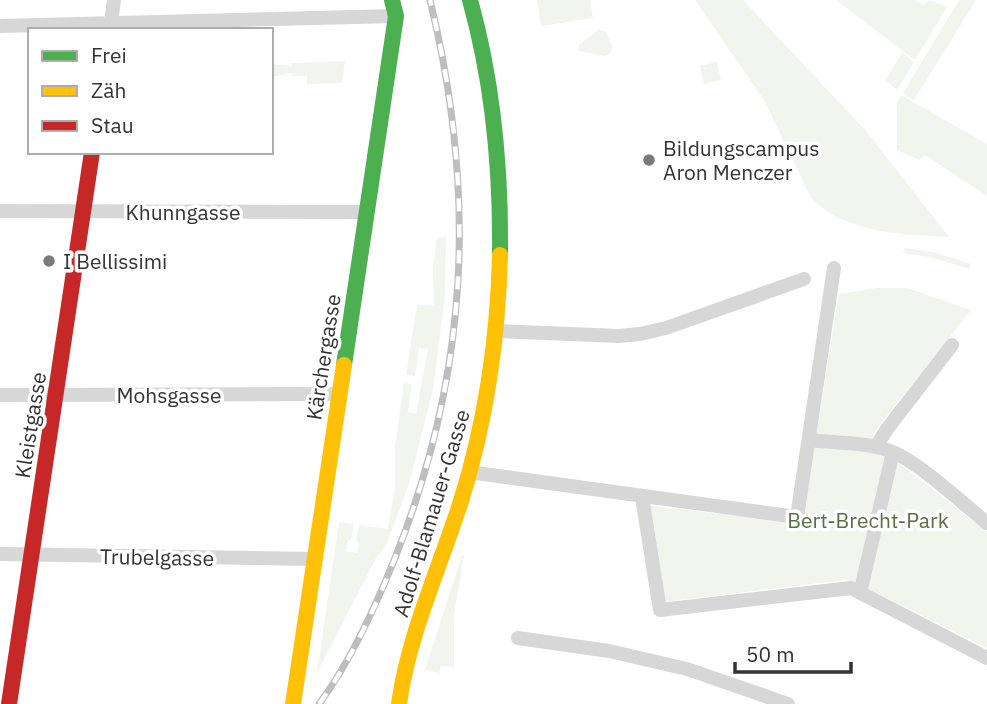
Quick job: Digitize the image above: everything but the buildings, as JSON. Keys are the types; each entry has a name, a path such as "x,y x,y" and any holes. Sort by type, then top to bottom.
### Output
{"street":[{"path":"110,27 114,0"},
{"name":"Adolf-Blamauer-Gasse","path":"399,704 407,663 469,472 488,394 496,331 501,257 499,178 492,115 477,23 470,0"},
{"path":"0,26 110,27 393,8"},
{"name":"Kärchergasse","path":"293,704 366,212 393,8"},
{"name":"Kleistgasse","path":"9,704 92,154"},
{"name":"Khunngasse","path":"0,211 366,212"},
{"path":"469,472 797,517 834,268"},
{"path":"496,331 619,336 640,334 666,328 804,279"},
{"path":"876,447 952,345"},
{"name":"Mohsgasse","path":"0,395 339,394"},
{"path":"809,440 876,447 893,452 909,461 987,523"},
{"path":"860,593 893,452"},
{"path":"642,497 660,610 851,588 987,658"},
{"name":"Trubelgasse","path":"0,554 314,559"},
{"path":"518,638 608,651 687,669 789,704"}],"green space":[{"path":"537,0 590,0 593,18 541,26"},
{"path":"695,0 743,0 867,132 949,237 894,233 858,225 825,210 811,198 764,100"},
{"path":"836,0 915,0 924,5 929,0 947,7 915,60"},
{"path":"959,0 976,0 914,100 903,93"},
{"path":"599,29 606,32 613,47 610,54 605,56 579,51 579,45"},
{"path":"902,53 914,62 897,90 885,80"},
{"path":"345,61 342,83 307,84 307,76 292,76 292,73 273,77 273,64 291,66 292,63"},
{"path":"717,62 721,80 704,84 700,66"},
{"path":"901,95 987,144 987,196 925,155 919,160 897,150 897,102"},
{"path":"446,237 445,295 433,390 408,487 386,545 376,558 317,673 339,522 354,524 346,551 357,553 359,525 388,529 395,488 395,447 404,383 412,384 408,412 416,414 428,349 419,348 415,376 406,375 417,305 434,306 433,268 437,238"},
{"path":"905,248 933,252 971,264 969,269 929,257 903,253"},
{"name":"Bert-Brecht-Park","path":"876,288 907,288 971,310 874,432 873,453 900,464 987,532 987,648 869,589 844,580 664,602 650,506 802,523 839,294"},
{"path":"462,555 464,556 454,614 454,667 441,666 439,673 425,670"}],"railway":[{"path":"319,704 362,634 395,558 420,489 438,420 451,351 458,282 459,213 455,143 445,72 430,0"}],"traffic: fast":[{"path":"344,365 396,16 392,0"},
{"path":"470,0 485,62 494,126 500,255"}],"traffic: slow":[{"path":"399,704 417,627 461,501 484,410 497,317 500,255"},
{"path":"293,704 344,365"}],"traffic: jam":[{"path":"9,704 92,154"}],"place":[{"name":"Bildungscampus Aron Menczer","path":"649,160"},
{"name":"I Bellissimi","path":"49,261"}]}
